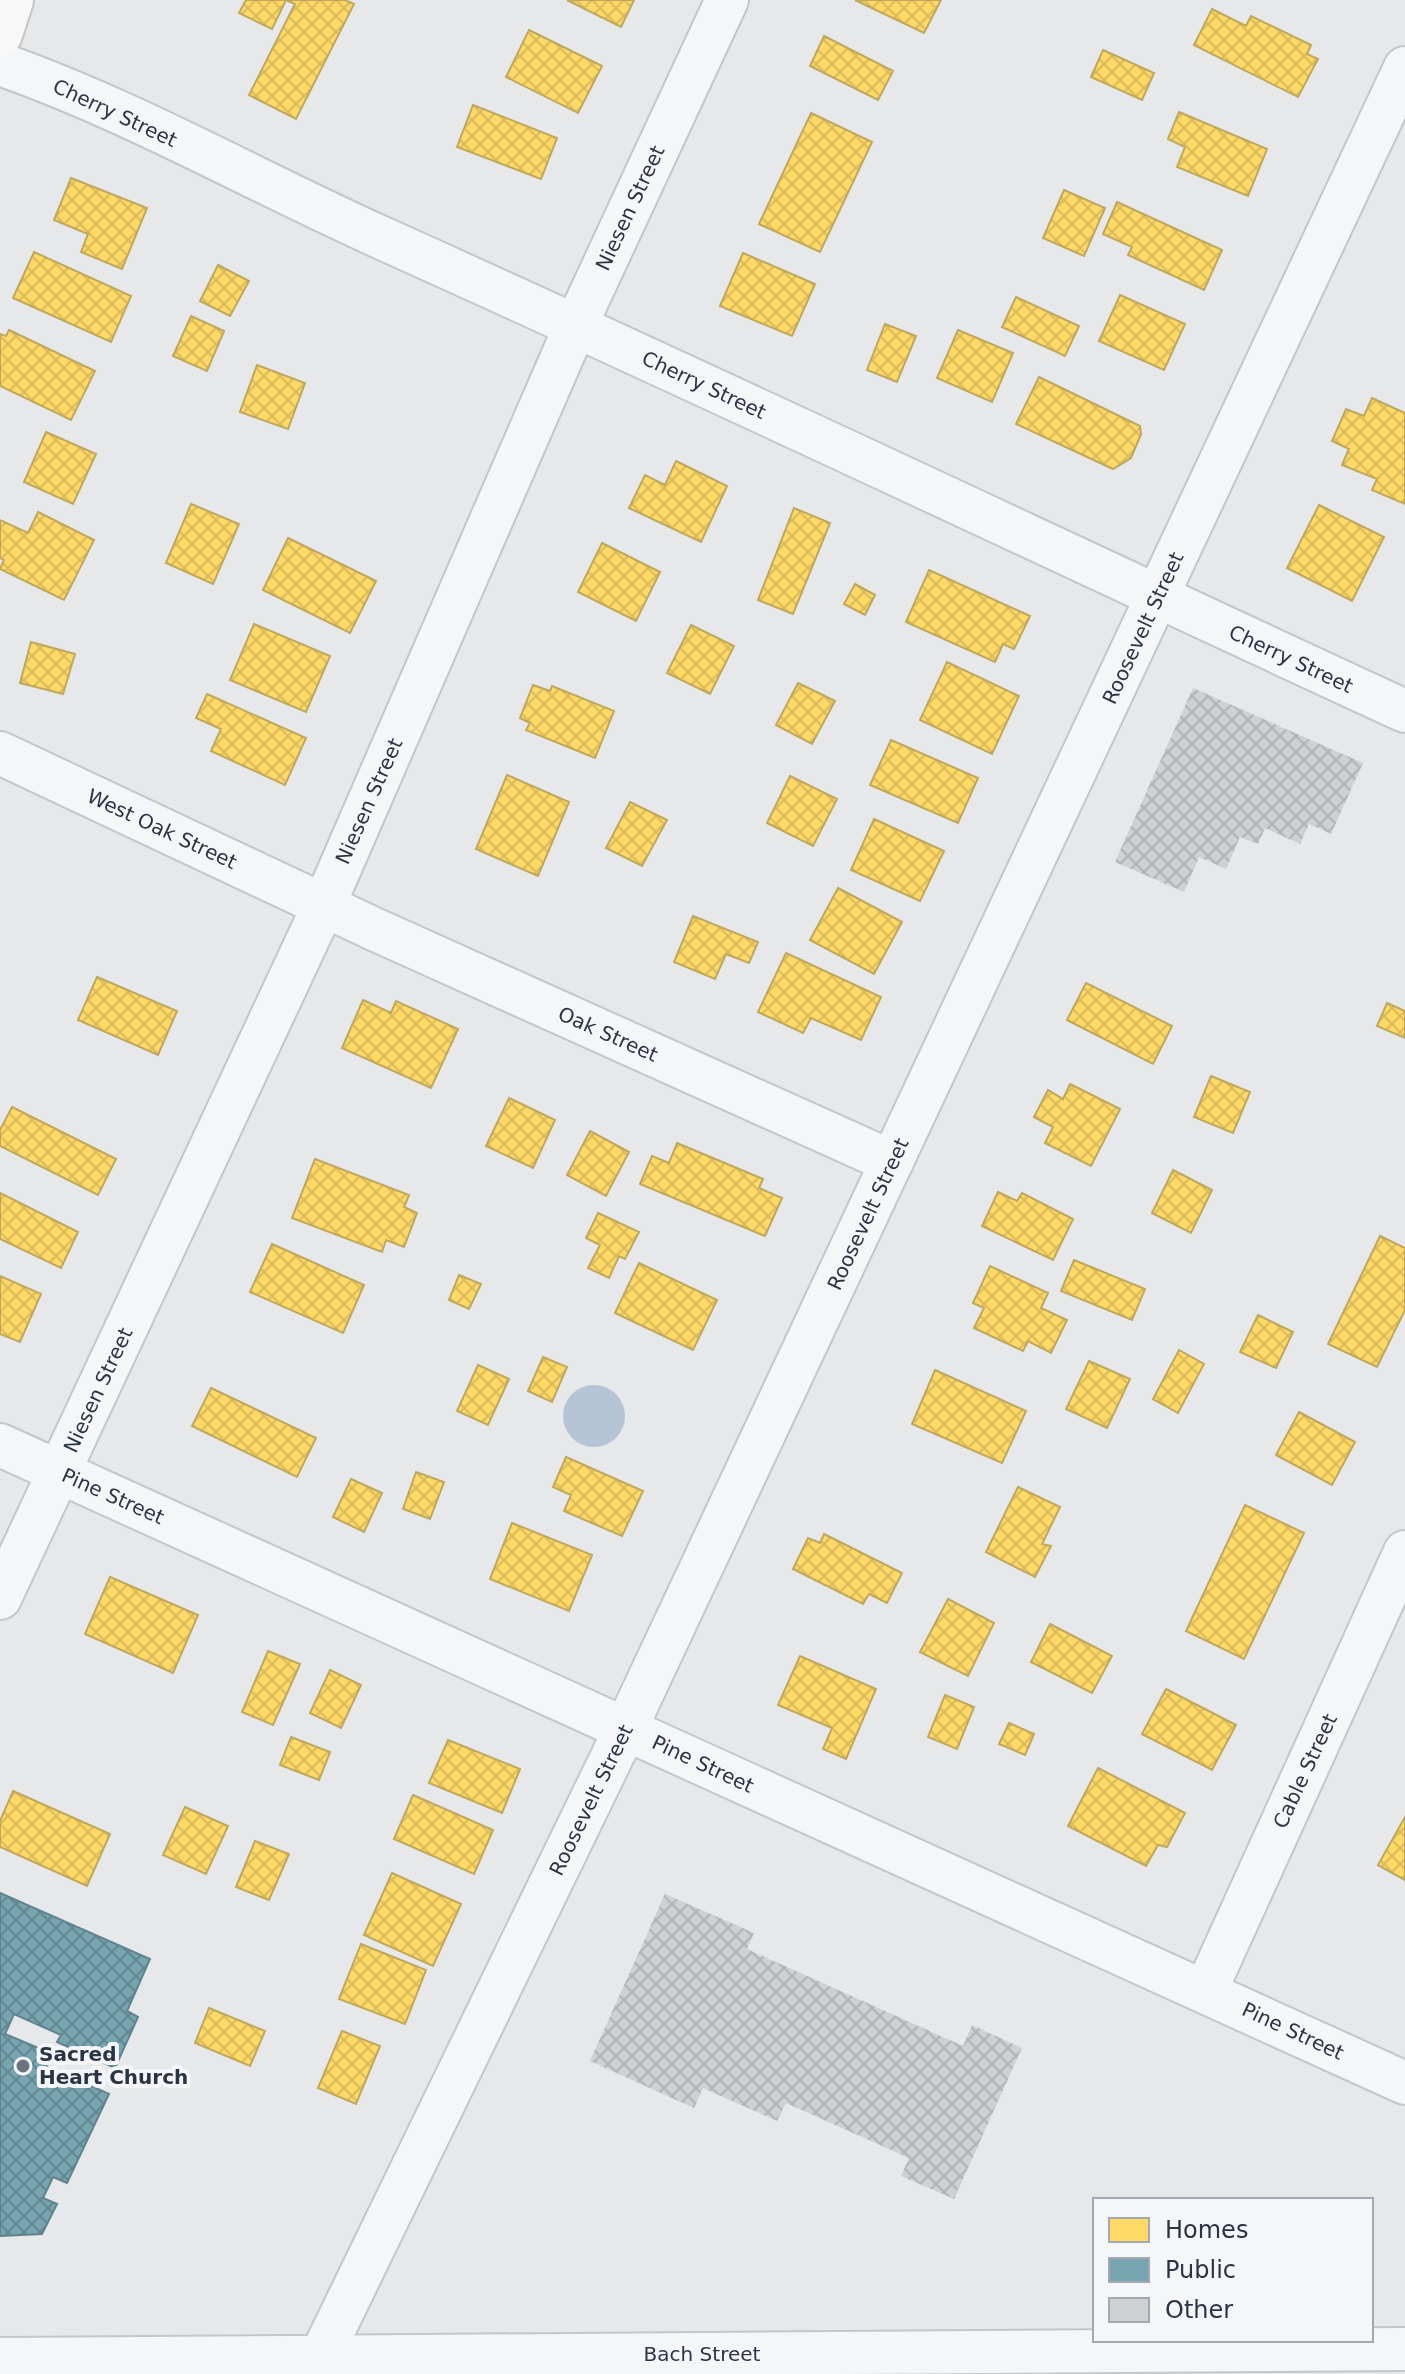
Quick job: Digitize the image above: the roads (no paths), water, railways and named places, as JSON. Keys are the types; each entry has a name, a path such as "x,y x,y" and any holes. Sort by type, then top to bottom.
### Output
{"street":[{"path":"0,34 11,0"},
{"name":"Niesen Street","path":"0,1598 324,905 576,325 727,0"},
{"name":"Cherry Street","path":"0,64 56,83 290,196 576,325 1405,711"},
{"name":"Roosevelt Street","path":"321,2356 626,1728 1405,68"},
{"name":"West Oak Street","path":"0,753 324,905"},
{"name":"Oak Street","path":"324,905 892,1162"},
{"name":"Pine Street","path":"0,1445 1405,2083"},
{"name":"Cable Street","path":"1206,1990 1405,1552"},
{"name":"Bach Street","path":"0,2359 1405,2349"}],"water":[{"path":"594,1385 606,1387 616,1394 623,1404 623,1428 616,1438 606,1445 594,1447 582,1445 572,1438 565,1428 563,1416 565,1404 572,1394 582,1387"}],"place":[{"name":"Sacred Heart Church","path":"23,2066"}]}
